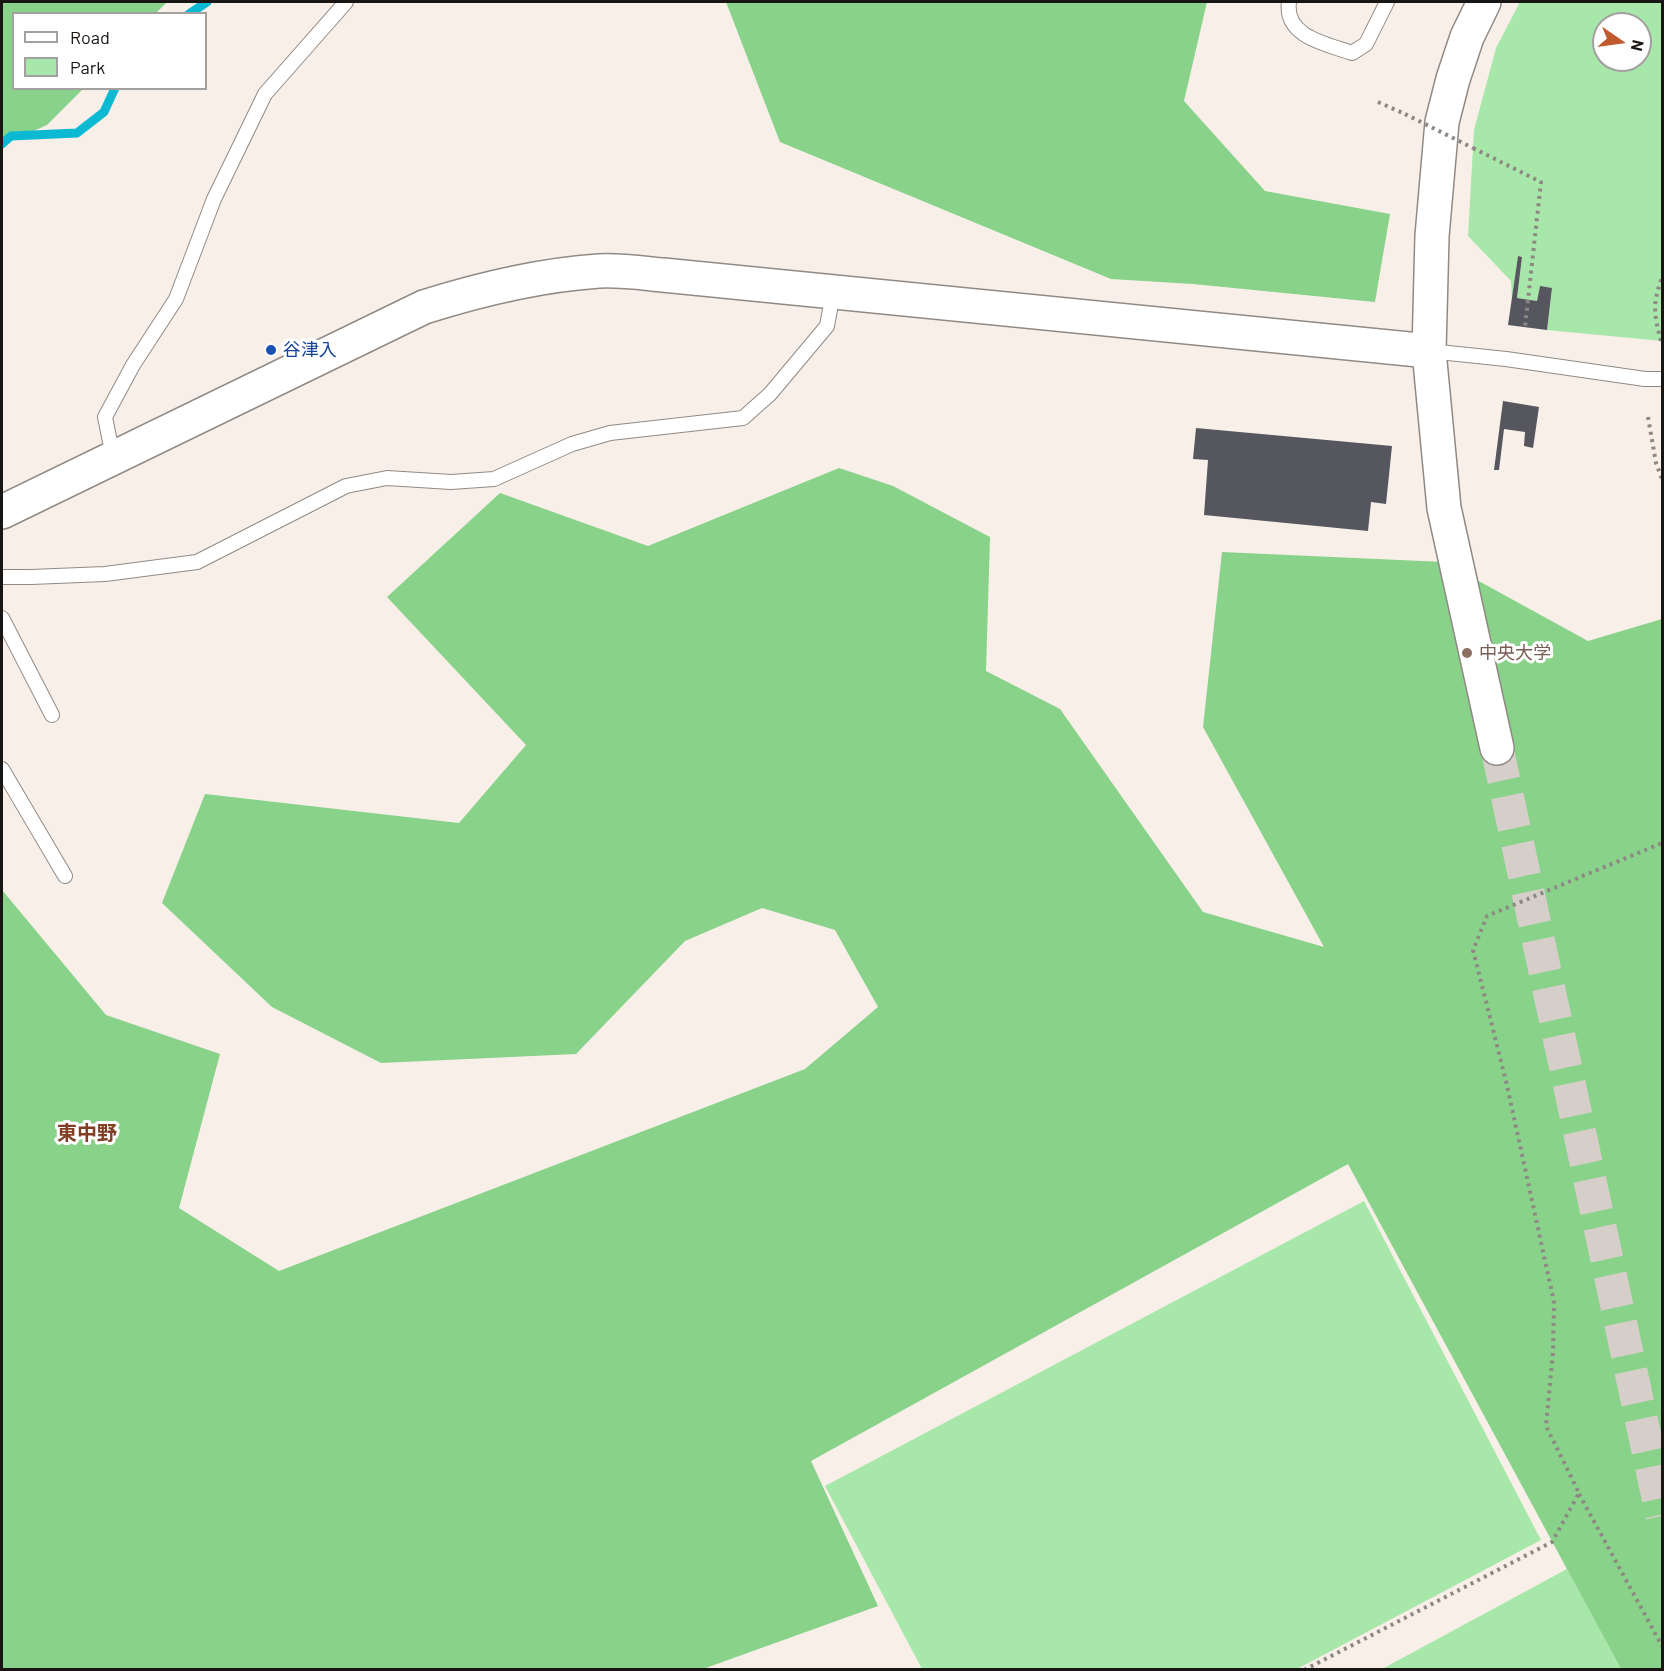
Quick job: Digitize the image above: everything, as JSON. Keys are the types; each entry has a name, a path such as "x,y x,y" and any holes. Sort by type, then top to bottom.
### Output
{"street":[{"path":"1484,2 1467,37 1442,122 1432,236 1429,351 1444,508 1497,748"},
{"path":"2,512 424,308 482,289 538,278 600,271 663,275 1429,351"}],"lane":[{"path":"112,458 105,417 133,365 176,299 214,200 264,93 346,2"},
{"path":"1288,2 1294,25 1306,37 1352,53 1366,44 1387,2"},
{"path":"2,577 105,573 197,562 346,486 387,478 451,482 494,479 572,444 610,433 742,418 770,394 827,326 833,293"},
{"path":"1429,351 1476,355 1646,379 1662,379"},
{"path":"2,618 52,715"},
{"path":"2,769 65,876"}],"path":[{"path":"1378,102 1541,182 1525,327"},
{"path":"1661,341 1654,302 1662,278"},
{"path":"1647,417 1656,463 1662,479"},
{"path":"1662,843 1487,916 1473,950 1506,1081 1554,1302 1553,1352 1546,1426 1579,1493 1662,1646"},
{"path":"1304,1670 1552,1542 1579,1493"}],"green space":[{"path":"2,2 167,2 157,12 12,12 12,90 82,90 47,125 2,145"},
{"path":"726,2 1207,2 1184,101 1265,191 1390,214 1375,302 1193,284 1111,279 780,142"},
{"path":"1520,2 1662,2 1662,341 1547,330 1552,288 1540,287 1537,301 1517,298 1522,257 1518,256 1512,301 1511,281 1468,236 1474,130 1496,48"},
{"path":"839,468 893,486 990,537 986,671 1060,709 1203,912 1324,947 1203,727 1222,552 1444,562 1588,641 1662,619 1662,1669 1621,1669 1348,1164 811,1461 878,1606 703,1669 2,1669 2,890 106,1015 220,1054 179,1208 279,1271 805,1069 878,1007 835,930 762,908 685,941 576,1054 381,1063 272,1007 162,903 205,794 459,823 526,745 387,597 500,493 648,546"},
{"path":"1364,1201 1541,1540 1297,1669 922,1669 825,1486"},
{"path":"1567,1569 1621,1669 1382,1669"}],"building":[{"path":"1518,256 1522,257 1517,298 1537,301 1540,286 1552,288 1547,330 1508,325"},
{"path":"1503,401 1539,407 1533,448 1524,446 1525,432 1504,429 1499,470 1494,470"},
{"path":"1196,428 1392,446 1386,504 1371,502 1368,531 1204,515 1208,460 1193,459"}],"waterway":[{"path":"192,12 207,2"},
{"path":"2,144 11,136 77,133 104,112 114,90"}],"tunnel":[{"path":"1497,748 1662,1516"}],"place":[{"name":"谷津入","path":"271,350"},
{"name":"中央大学","path":"1467,653"}],"district":[{"name":"東中野","path":"87,1133"}]}
